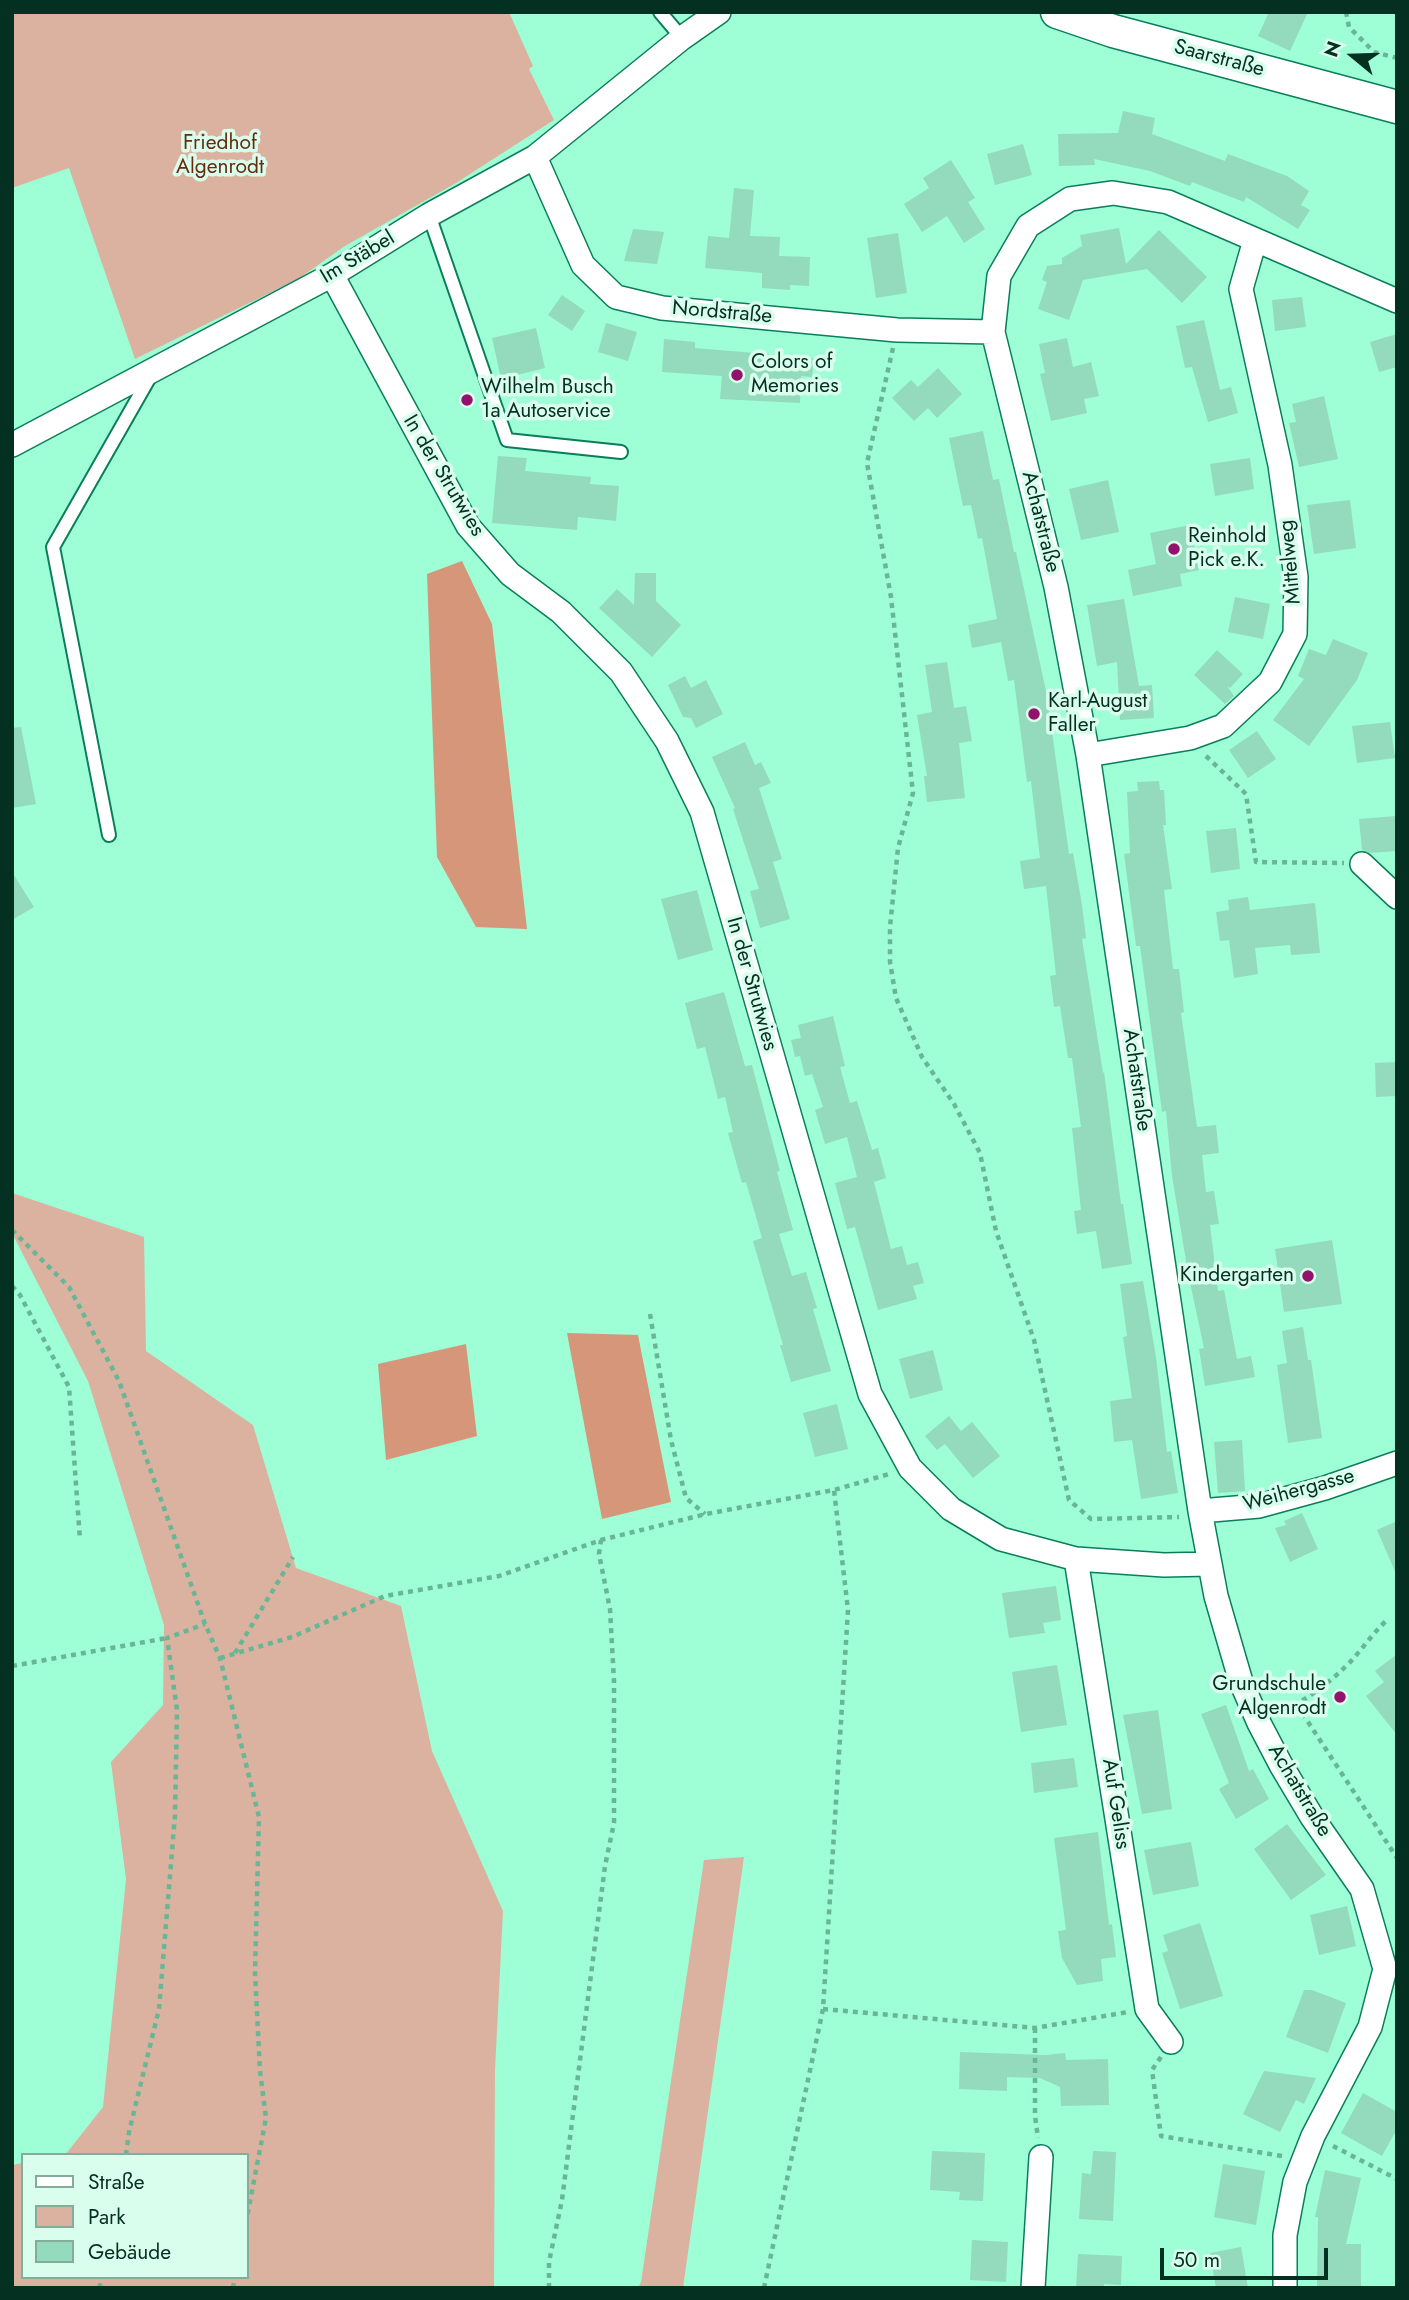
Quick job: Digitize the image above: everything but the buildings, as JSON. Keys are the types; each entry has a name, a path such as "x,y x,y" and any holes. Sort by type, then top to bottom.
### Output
{"street":[{"name":"Im Stäbel","path":"682,38 696,12"},
{"name":"Im Stäbel","path":"12,446 332,275 429,215 535,157 682,38 719,12"},
{"name":"Saarstraße","path":"1057,12 1113,31 1324,86 1392,108"},
{"name":"Nordstraße","path":"535,157 583,265 616,297 662,308 897,330 993,332"},
{"name":"Achatstraße","path":"1285,2288 1285,2235 1295,2182 1313,2136 1370,2027 1391,1971 1363,1889 1312,1817 1259,1723 1231,1651 1209,1564 1088,755 1056,587 993,332 999,276 1028,226 1070,199 1113,193 1168,202 1397,301"},
{"name":"Mittelweg","path":"1088,755 1189,738 1223,726 1270,682 1295,635 1296,577 1280,465 1241,289 1255,240"},
{"name":"In der Strutwies","path":"332,275 468,526 510,574 561,612 621,672 667,741 702,812 870,1394 910,1468 951,1509 1001,1539 1076,1559 1164,1565 1209,1564"},
{"path":"1362,864 1397,897"},
{"name":"Weihergasse","path":"1200,1511 1259,1506 1325,1488 1397,1463"},
{"name":"Auf Geliss","path":"1076,1559 1147,2009 1171,2042"},
{"path":"1033,2288 1041,2157"}],"lane":[{"path":"660,12 682,38"},
{"path":"429,215 507,440 621,452"},
{"path":"109,835 53,547 155,369"}],"path":[{"path":"1346,12 1349,27 1374,52 1397,58"},
{"path":"897,330 867,463 891,597 913,793 898,848 890,927 890,962 896,998 922,1056 954,1104 980,1153 996,1231 1034,1340 1069,1500 1091,1519 1180,1517 1200,1511"},
{"path":"1215,766 1246,794 1256,862 1362,864"},
{"path":"12,1230 69,1287 119,1381 205,1624 220,1658 259,1817 255,1973 260,2071 266,2118 248,2212"},
{"path":"12,1286 20,1295 69,1387 80,1539"},
{"path":"650,1314 671,1440 686,1499 706,1514"},
{"path":"220,1658 292,1637 385,1596 499,1576 601,1540 706,1514 834,1490 910,1468"},
{"path":"764,2288 823,2009 848,1610 834,1490"},
{"path":"549,2288 549,2262 562,2200 605,1866 614,1823 613,1669 610,1609 599,1554 601,1540"},
{"path":"234,1654 293,1557"},
{"path":"1259,1723 1297,1705 1346,1667 1369,1637 1386,1621"},
{"path":"12,1666 167,1638 205,1624"},
{"path":"126,2153 159,2009 175,1815 177,1710 167,1638"},
{"path":"1297,1705 1397,1858"},
{"path":"823,2009 1035,2028 1147,2009"},
{"path":"1035,2028 1035,2116 1041,2157"},
{"path":"1171,2042 1152,2070 1161,2136 1303,2160"},
{"path":"1313,2136 1397,2179"}],"green space":[{"name":"Friedhof Algenrodt","path":"12,12 509,12 533,66 529,69 554,120 456,183 345,246 298,279 135,359 69,168 12,188"},
{"path":"12,1193 144,1237 146,1351 253,1425 296,1568 401,1606 432,1751 503,1911 495,2070 494,2288 12,2288 12,2165 21,2163 21,2279 248,2279 248,2153 67,2153 103,2107 126,1879 111,1762 163,1705 164,1625 88,1381 12,1233"},
{"path":"744,1857 683,2288 638,2288 704,1860"}],"shaded area":[{"path":"462,561 492,624 527,929 476,927 437,857 427,574"},
{"path":"567,1333 638,1335 671,1502 602,1519"},
{"path":"466,1344 477,1436 386,1460 378,1364"}],"place":[{"name":"Colors of Memories","path":"737,375"},
{"name":"Wilhelm Busch 1a Autoservice","path":"467,400"},
{"name":"Reinhold Pick e.K.","path":"1174,549"},
{"name":"Karl-August Faller","path":"1034,714"},
{"name":"Kindergarten","path":"1308,1276"},
{"name":"Grundschule Algenrodt","path":"1340,1697"}]}
